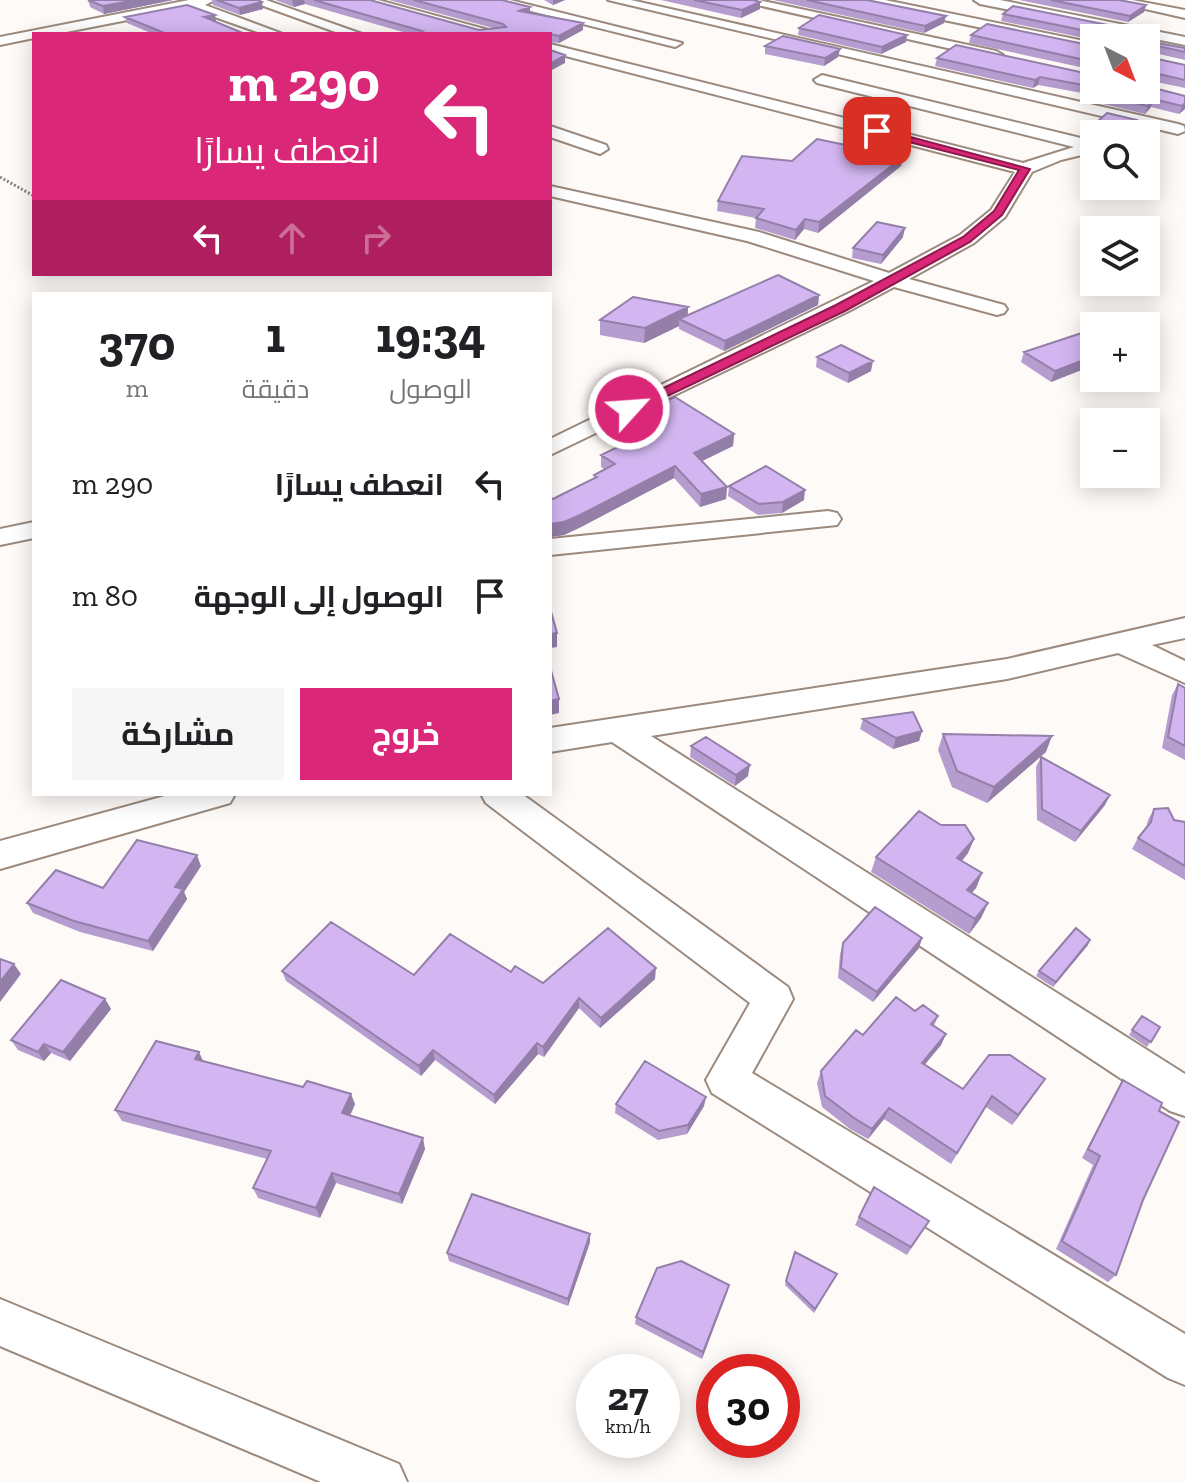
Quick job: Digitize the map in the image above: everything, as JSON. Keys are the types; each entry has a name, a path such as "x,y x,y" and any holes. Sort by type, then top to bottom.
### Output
{"street":[{"path":"43,32 209,0"},
{"path":"253,0 349,32"},
{"path":"363,0 488,32"},
{"path":"493,0 675,43"},
{"path":"614,0 1182,129"},
{"path":"741,0 777,4 1018,60"},
{"path":"866,0 1080,44"},
{"path":"980,0 1185,41"},
{"path":"1112,0 1185,14"},
{"path":"190,4 270,32"},
{"path":"752,50 777,4"},
{"path":"101,19 125,29"},
{"path":"0,41 32,34"},
{"path":"552,49 1025,169"},
{"path":"822,80 1080,144"},
{"path":"1160,133 1182,129"},
{"path":"552,132 600,149"},
{"path":"552,447 840,308 967,239 998,213 1025,169 1055,156 1080,150"},
{"path":"552,191 752,236 891,280 997,309"},
{"path":"552,547 828,519"},
{"path":"0,537 32,530"},
{"path":"552,740 1007,669 1185,628"},
{"path":"1121,643 1185,673"},
{"path":"616,729 1185,1097"},
{"path":"0,855 211,796"},
{"path":"501,796 774,999 726,1080 1185,1361"},
{"path":"0,1322 381,1482"}],"path":[{"path":"0,177 32,195"}],"building":[{"path":"88,0 136,0 103,6"},
{"path":"217,0 258,0 262,2 239,8"},
{"path":"314,0 370,0 479,30 506,27 414,0 502,0 530,7 519,11 583,23 559,36 552,32 419,32 422,31"},
{"path":"694,0 753,0 760,2 742,10"},
{"path":"807,0 867,0 946,16 925,26"},
{"path":"1051,0 1119,0 1146,5 1130,16"},
{"path":"187,5 215,15 204,17 240,32 162,32 125,17"},
{"path":"1013,6 1103,24 1080,24 1080,30 1003,14"},
{"path":"819,15 907,35 882,47 799,28"},
{"path":"987,24 1080,43 1080,59 971,35"},
{"path":"783,36 840,49 825,58 765,46"},
{"path":"1160,44 1185,48 1185,52 1160,46"},
{"path":"956,45 1080,72 1080,84 1040,77 1035,80 937,58"},
{"path":"552,51 565,55 552,63"},
{"path":"1160,60 1185,65 1185,80 1160,74"},
{"path":"1160,90 1185,96 1182,106 1160,101"},
{"path":"1107,113 1137,120 1099,120"},
{"path":"817,139 903,157 819,222 805,219 796,230 756,218 764,209 718,201 742,156 792,161"},
{"path":"877,222 905,228 883,255 853,248"},
{"path":"778,275 819,295 725,341 679,319"},
{"path":"633,297 688,307 645,328 600,320"},
{"path":"1080,334 1080,361 1055,371 1024,352"},
{"path":"841,345 873,361 849,373 817,357"},
{"path":"675,397 734,434 694,453 727,487 701,494 675,466 580,515 552,524 552,498 597,477 594,475 615,464 601,455 661,426 640,412"},
{"path":"766,466 805,490 783,502 759,504 729,486"},
{"path":"552,615 557,633 552,634"},
{"path":"552,674 559,699 552,701"},
{"path":"1178,684 1185,688 1185,746 1168,737"},
{"path":"913,712 922,731 896,738 863,719"},
{"path":"943,734 1052,736 994,787 957,771"},
{"path":"706,737 750,765 736,775 691,746"},
{"path":"1041,757 1110,795 1081,831 1042,809"},
{"path":"1168,808 1174,820 1185,822 1185,866 1138,838 1151,822 1154,809"},
{"path":"919,811 941,825 965,825 974,839 957,858 982,873 967,890 988,903 975,919 876,857"},
{"path":"137,840 197,855 175,887 183,889 148,941 74,921 27,903 56,870 103,888"},
{"path":"875,907 922,938 877,992 841,968 843,943"},
{"path":"331,922 414,975 450,934 511,972 515,966 543,983 608,928 656,968 601,1018 579,998 543,1047 537,1043 494,1095 433,1050 419,1066 282,971"},
{"path":"1076,928 1090,940 1056,982 1039,971"},
{"path":"0,959 14,964 0,982"},
{"path":"61,980 105,999 63,1052 44,1044 38,1052 11,1040"},
{"path":"896,997 915,1011 923,1005 938,1016 931,1024 946,1034 922,1063 963,1089 989,1055 1010,1055 1045,1079 1018,1115 992,1096 957,1153 889,1108 872,1129 825,1096 821,1071 856,1030 863,1035"},
{"path":"1142,1016 1160,1027 1151,1042 1132,1030"},
{"path":"156,1041 199,1052 195,1059 303,1087 307,1081 351,1094 342,1113 423,1138 399,1194 332,1173 316,1208 253,1188 271,1151 115,1110"},
{"path":"645,1061 706,1097 688,1125 659,1131 616,1104"},
{"path":"1123,1080 1162,1103 1159,1111 1179,1122 1143,1200 1116,1275 1062,1241 1100,1156 1088,1149"},
{"path":"874,1187 929,1221 911,1247 859,1217"},
{"path":"472,1194 590,1234 568,1299 447,1253"},
{"path":"795,1252 837,1274 815,1309 786,1281"},
{"path":"681,1261 729,1285 703,1352 636,1317 657,1268"}],"route":[{"path":"629,409 840,308 967,239 998,213 1025,169 877,131"}]}
